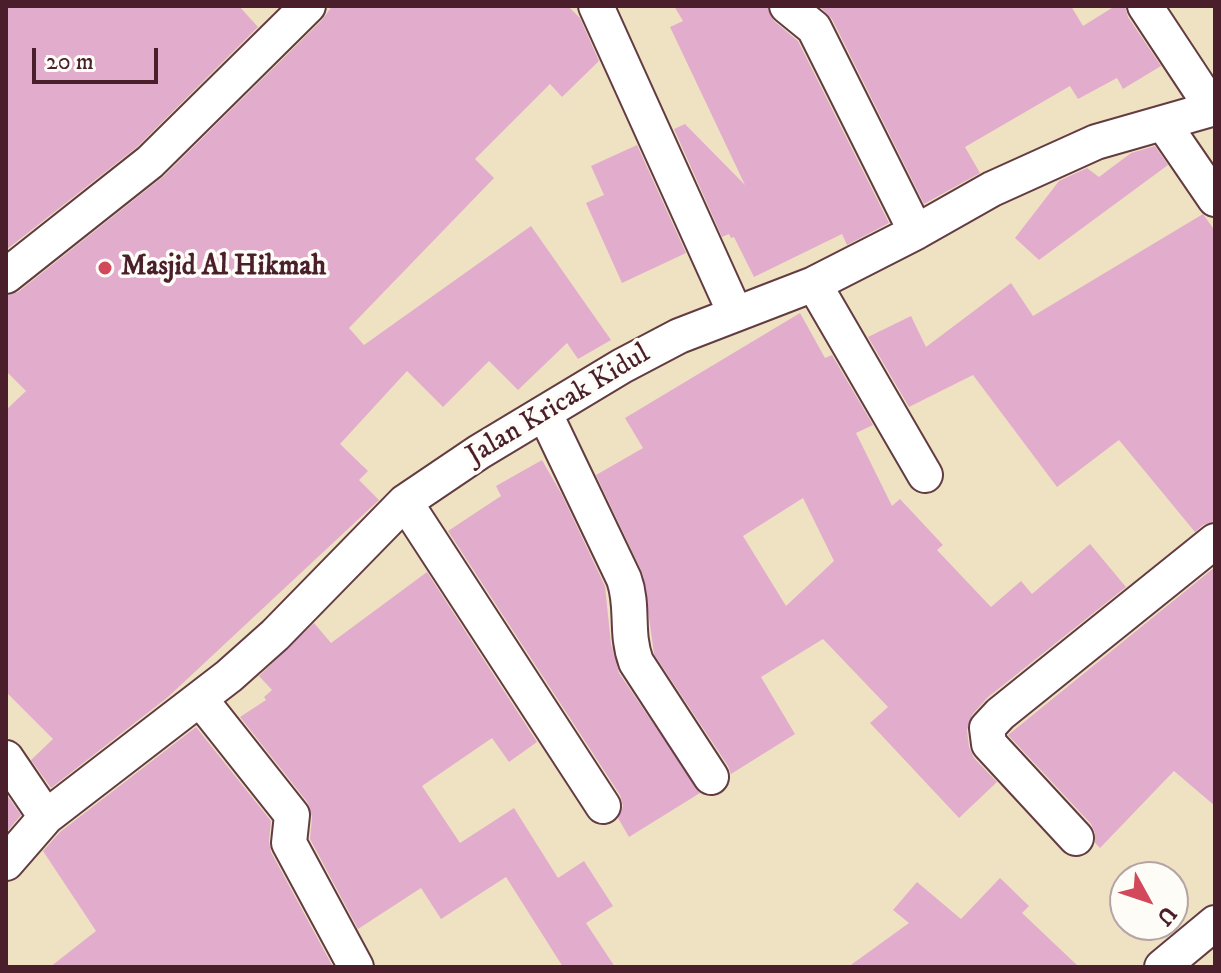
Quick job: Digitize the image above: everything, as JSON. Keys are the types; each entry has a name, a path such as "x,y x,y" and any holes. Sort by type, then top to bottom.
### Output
{"street":[{"path":"6,276 150,162 308,6"},
{"path":"596,6 735,313"},
{"path":"787,6 814,28 916,232"},
{"path":"1145,6 1214,109"},
{"name":"Jalan Kricak Kidul","path":"6,863 46,817 200,699 275,635 405,502 479,452 622,366 679,336 814,284 992,189 1096,142 1214,109"},
{"path":"1163,123 1215,199"},
{"path":"814,284 925,475"},
{"path":"545,414 630,595 630,644 636,662 711,777"},
{"path":"405,502 603,806"},
{"path":"1076,838 989,744 987,728 1000,714 1215,541"},
{"path":"200,699 292,815 289,843 356,967"},
{"path":"6,758 46,817"},
{"path":"1162,967 1215,923"}],"building":[{"path":"6,6 239,6 258,27 137,147 6,250"},
{"path":"332,6 568,6 580,18 599,61 562,97 550,84 475,159 494,178 349,328 364,345 531,226 611,340 578,359 567,343 518,390 489,361 443,407 407,371 340,444 368,471 359,480 379,500 168,697 51,788 31,760 53,739 6,692 6,410 26,391 6,371 6,296 18,292 164,176 322,20"},
{"path":"674,6 767,6 774,21 798,41 889,223 847,245 842,234 754,277 734,237 731,238 729,234 722,237 674,129 685,124 745,185 670,27 683,21"},
{"path":"819,6 1071,6 1083,26 1115,6 1125,6 1128,17 1161,66 1123,89 1117,78 1078,99 1070,86 965,147 980,173 924,204 832,19"},
{"path":"637,145 686,253 622,283 586,203 604,195 591,166"},
{"path":"1155,146 1168,165 1039,260 1015,238 1059,181 1087,168 1099,177 1131,153"},
{"path":"1203,214 1215,231 1215,521 1195,532 1119,440 1057,487 973,375 909,407 868,337 911,316 926,347 1011,283 1033,316"},
{"path":"800,313 825,358 832,355 873,425 856,433 892,506 900,499 943,545 937,550 991,607 1021,581 1032,594 1090,544 1126,587 987,698 972,715 967,730 969,747 974,758 997,782 959,818 870,723 888,707 823,639 761,677 795,734 731,774 654,654 643,574 596,475 643,448 625,418","holes":["803,498 834,561 786,606 743,536"]},
{"path":"542,460 605,586 611,644 619,673 700,793 629,837 618,818 623,806 620,795 448,531 501,496 496,486"},
{"path":"1215,567 1215,806 1174,771 1100,848 1095,843 1091,824 1008,735"},
{"path":"427,572 537,742 509,762 492,738 422,786 460,843 514,808 558,878 584,861 613,906 586,923 615,967 563,967 506,877 441,919 421,888 358,929 310,839 312,817 308,803 240,717 266,700 264,697 272,690 259,676 314,623 331,643"},
{"path":"196,727 271,821 271,852 333,967 50,967 96,931 43,851 60,832"},
{"path":"6,794 21,815 6,833"},
{"path":"1000,878 1029,906 1022,913 1079,967 848,967 909,923 893,910 917,882 961,919"}],"place":[{"name":"Masjid Al Hikmah","path":"105,268"}]}
